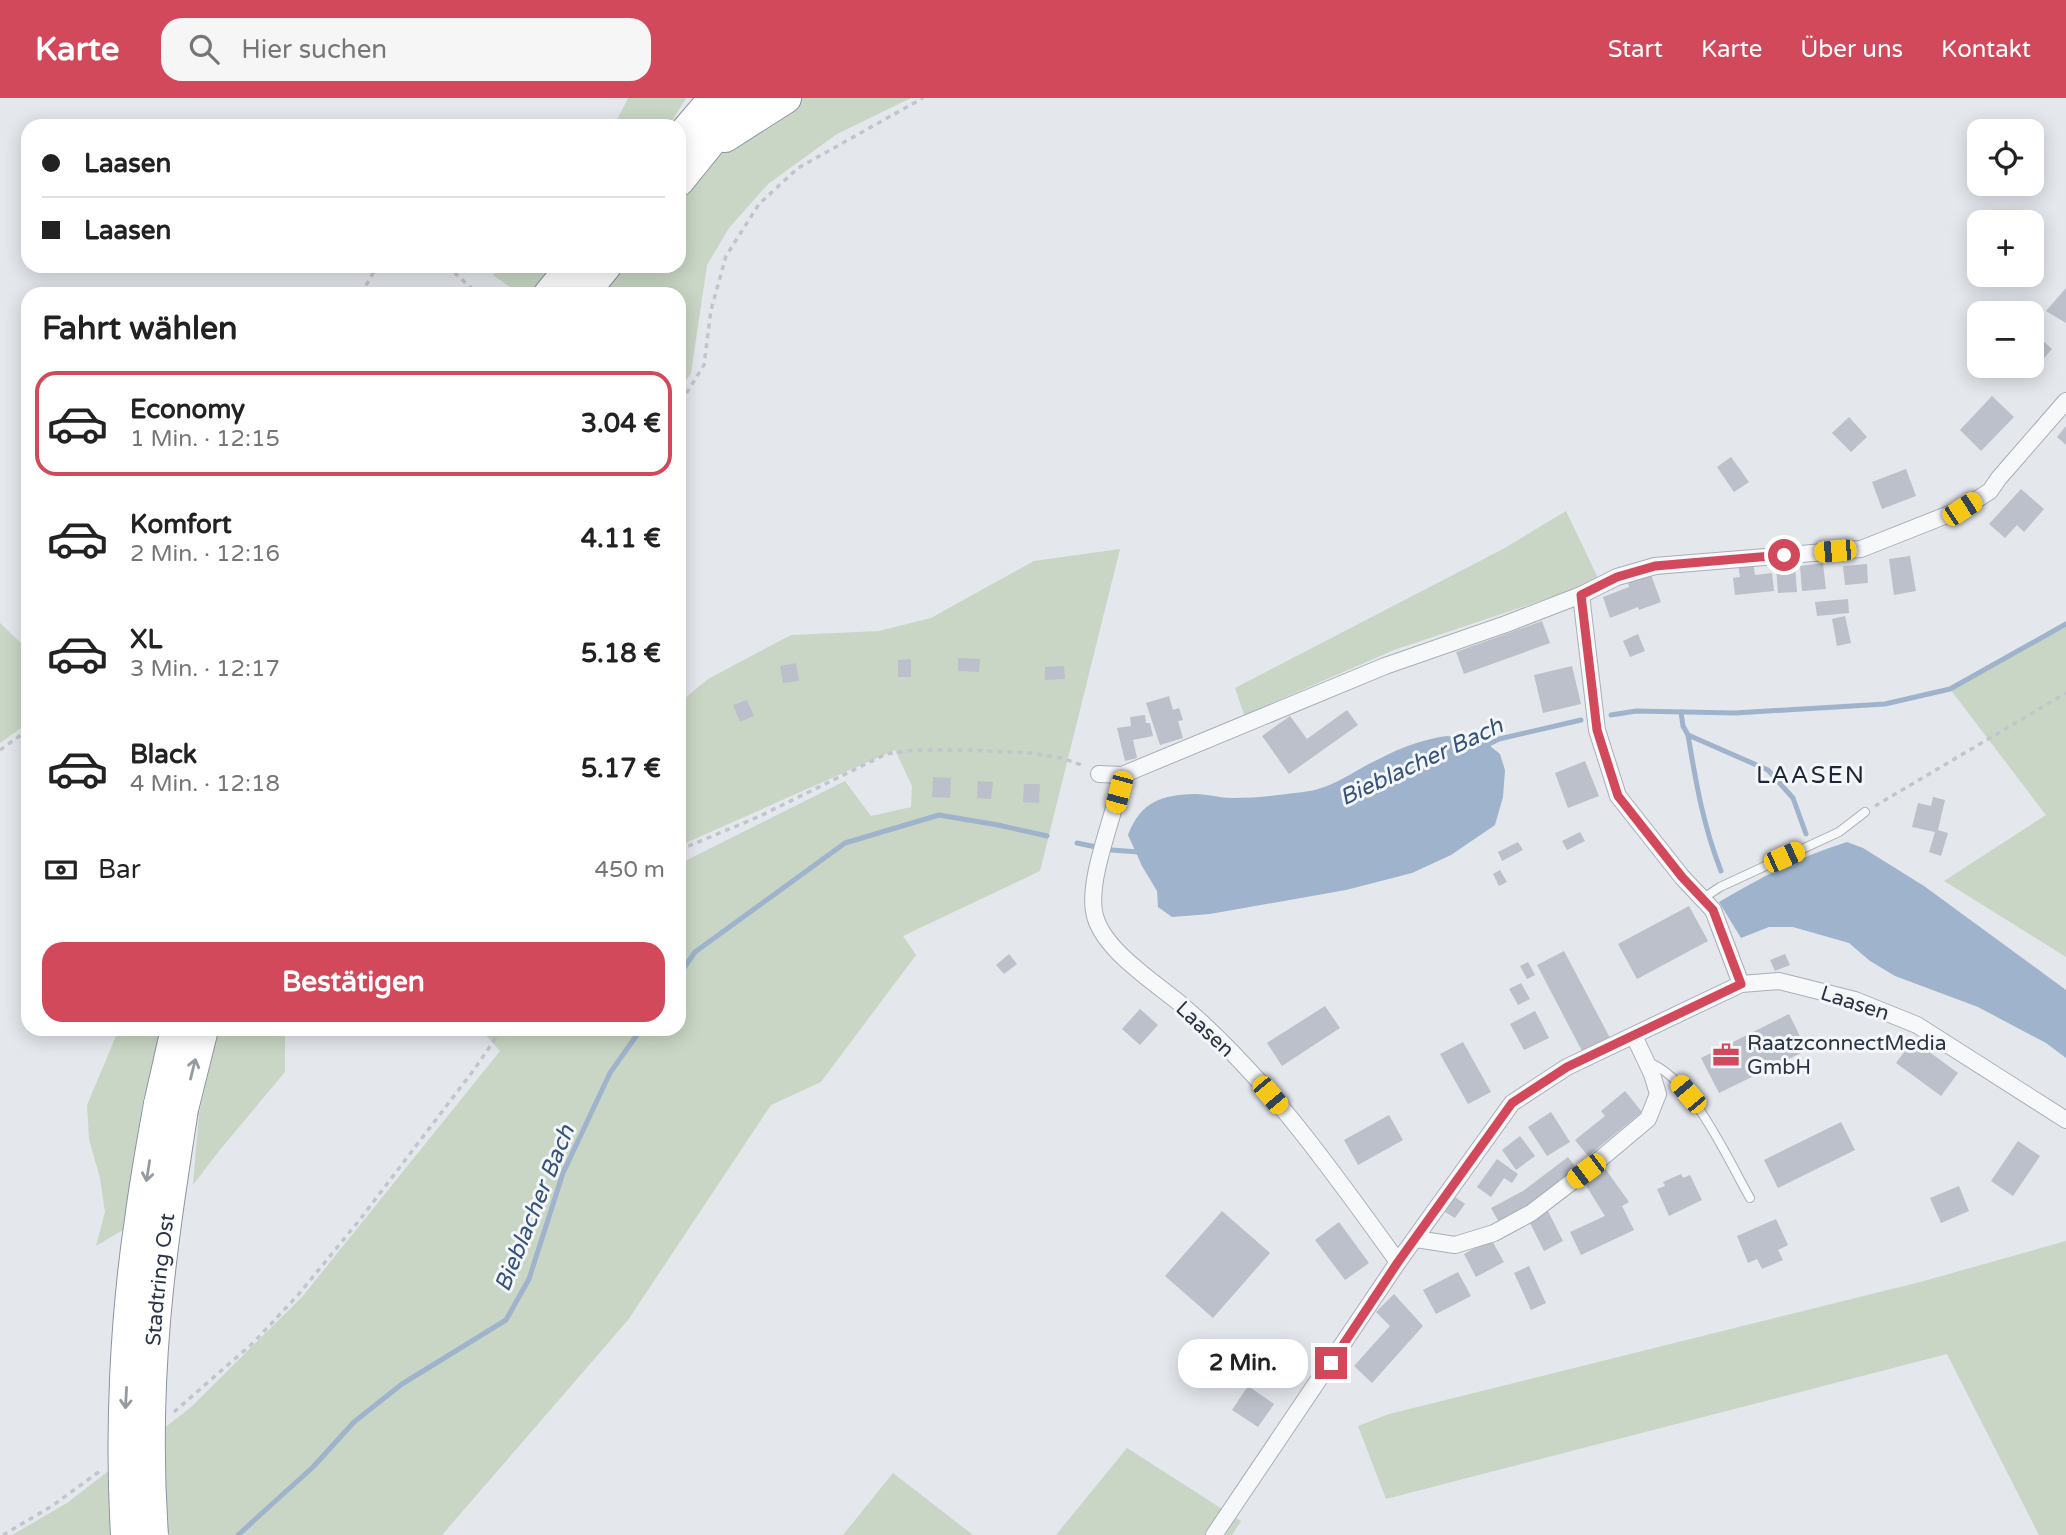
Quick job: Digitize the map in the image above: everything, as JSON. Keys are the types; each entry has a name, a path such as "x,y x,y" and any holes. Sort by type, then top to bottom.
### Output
{"highway":[{"path":"688,142 699,98"},
{"path":"688,142 713,98"},
{"path":"688,142 746,98"},
{"path":"688,142 786,98"},
{"path":"555,287 566,273"},
{"path":"589,287 600,273"},
{"name":"Stadtring Ost","path":"153,1535 151,1420 155,1322 166,1224 176,1036"},
{"name":"Stadtring Ost","path":"126,1535 124,1420 129,1319 139,1222 171,1107 200,1036"}],"street":[{"path":"1099,774 1122,775 1385,666 1506,624 1581,595 1617,577 1655,566 1861,549 1962,509 1990,491 2066,401"},
{"path":"1581,595 1597,730 1618,796 1682,877 1713,910 1741,984"},
{"name":"Laasen","path":"1122,775 1098,867 1094,910 1099,928 1118,953 1183,1006 1229,1050 1270,1095 1324,1159 1398,1262"},
{"name":"Laasen","path":"1214,1535 1398,1262 1512,1103 1567,1067 1741,984 1779,981 1855,1000 1917,1025 2066,1119"},
{"path":"1416,1239 1455,1245 1494,1233 1531,1213 1648,1119 1658,1094 1633,1036"}],"lane":[{"path":"1702,899 1720,887 1839,832 1865,812"},
{"path":"1646,1062 1656,1065 1675,1079 1688,1094 1709,1124 1750,1198"}],"path":[{"path":"686,394 704,365 711,310 726,256 759,204 798,169 923,98"},
{"path":"455,273 470,287"},
{"path":"1865,812 2066,693"},
{"path":"0,750 21,735"},
{"path":"686,847 758,817 886,754 914,750 967,750 1031,754 1061,758 1086,766 1099,774"},
{"path":"170,1415 253,1343 298,1295 358,1222 497,1036"},
{"path":"2,1535 52,1506 101,1471"}],"green space":[{"path":"628,98 686,98 673,119 618,119"},
{"path":"799,98 911,98 837,134 768,184 729,228 707,265 691,373 686,380 686,287 603,287 614,273 686,273 686,189 721,152"},
{"path":"551,273 540,287 510,287 493,275"},
{"path":"1566,511 1598,578 1570,591 1394,650 1244,715 1235,688 1503,549"},
{"path":"1120,549 1040,871 903,936 916,955 821,1082 771,1105 628,1320 442,1535 12,1535 67,1503 190,1408 302,1297 500,1051 486,1036 686,1036 686,860 845,781 871,816 911,807 912,786 895,750 686,843 686,697 708,679 791,635 879,631 931,618 1034,561"},
{"path":"2066,622 2066,957 1944,881 2046,815 1950,689"},
{"path":"0,623 21,643 21,728 0,743"},
{"path":"116,1036 161,1036 143,1101 123,1230 96,1246 105,1212 100,1178 89,1139 87,1105"},
{"path":"217,1036 285,1036 285,1072 193,1185 199,1113"},
{"path":"2066,1241 2066,1535 2039,1535 1947,1354 1386,1499 1358,1426 1389,1414 1924,1281"},
{"path":"1127,1448 1241,1521 1232,1535 1056,1535"},
{"path":"893,1473 973,1535 843,1535"}],"water":[{"path":"1447,736 1484,741 1500,754 1505,770 1503,797 1495,825 1451,855 1412,873 1346,890 1210,914 1172,917 1158,907 1157,891 1128,835 1139,815 1153,803 1183,795 1242,798 1314,790 1334,783 1405,747"},
{"path":"1847,842 1863,848 1924,886 2066,990 2066,1058 2046,1043 1978,1007 1895,976 1870,961 1849,943 1793,927 1769,927 1741,938 1719,902 1781,868"}],"building":[{"path":"2066,288 2066,323 2046,311"},
{"path":"2044,342 2052,349 2044,358"},
{"path":"1992,396 2014,417 1981,451 1960,430"},
{"path":"1849,417 1867,437 1851,452 1832,433"},
{"path":"2066,426 2066,445 2057,437"},
{"path":"1731,457 1749,482 1734,492 1717,467"},
{"path":"1906,469 1916,496 1882,509 1872,482"},
{"path":"2021,489 2044,509 2024,532 2017,525 2005,538 1989,524"},
{"path":"1910,556 1916,591 1894,595 1889,559"},
{"path":"1753,562 1755,575 1772,573 1774,591 1735,595 1733,578 1740,577 1738,564"},
{"path":"1823,563 1826,589 1802,591 1800,566"},
{"path":"1867,564 1868,583 1845,585 1843,566"},
{"path":"1795,566 1797,592 1778,593 1776,567"},
{"path":"1651,575 1661,602 1639,610 1638,607 1610,618 1603,597 1629,587 1628,583"},
{"path":"1848,599 1849,613 1817,616 1815,602"},
{"path":"1845,616 1851,643 1837,646 1832,619"},
{"path":"1542,621 1550,643 1464,674 1456,652"},
{"path":"1638,634 1645,651 1630,657 1623,641"},
{"path":"958,658 980,659 979,672 958,671"},
{"path":"911,659 911,677 898,677 898,660"},
{"path":"796,663 799,681 783,683 780,666"},
{"path":"1064,666 1065,679 1045,680 1045,667"},
{"path":"1572,666 1581,704 1543,713 1534,675"},
{"path":"1169,696 1173,710 1179,708 1183,720 1178,721 1183,738 1160,745 1146,703"},
{"path":"747,700 754,716 740,722 733,705"},
{"path":"1347,710 1358,725 1289,774 1262,736 1290,716 1307,739"},
{"path":"1145,715 1153,736 1133,740 1137,758 1125,761 1117,728 1131,726 1130,717"},
{"path":"1585,761 1599,796 1568,808 1555,773"},
{"path":"933,777 951,778 950,798 932,797"},
{"path":"978,781 993,782 991,799 977,798"},
{"path":"1024,784 1040,784 1039,803 1023,802"},
{"path":"1933,797 1945,800 1938,830 1948,833 1941,856 1929,852 1935,832 1912,827 1918,803 1931,806"},
{"path":"1580,832 1585,841 1567,850 1562,841"},
{"path":"1518,842 1523,850 1502,861 1498,852"},
{"path":"1500,870 1507,882 1499,886 1493,874"},
{"path":"1689,906 1708,941 1637,979 1618,944"},
{"path":"1564,951 1610,1038 1583,1053 1537,965"},
{"path":"1009,954 1017,964 1004,974 996,965"},
{"path":"1785,954 1790,965 1775,971 1770,960"},
{"path":"1528,962 1535,975 1527,979 1520,966"},
{"path":"1521,983 1530,999 1518,1005 1509,989"},
{"path":"1325,1006 1340,1028 1282,1066 1267,1043"},
{"path":"1140,1009 1158,1025 1140,1045 1122,1029"},
{"path":"1535,1011 1549,1038 1524,1050 1510,1024"},
{"path":"1789,1014 1807,1050 1719,1093 1701,1058"},
{"path":"1913,1040 1958,1073 1941,1096 1896,1063"},
{"path":"1463,1042 1491,1092 1468,1104 1440,1054"},
{"path":"1625,1091 1642,1112 1588,1156 1575,1140 1605,1116 1601,1111"},
{"path":"1551,1112 1570,1142 1547,1156 1528,1127"},
{"path":"1389,1115 1403,1140 1358,1165 1344,1140"},
{"path":"1841,1122 1855,1150 1778,1188 1764,1160"},
{"path":"1520,1136 1535,1156 1516,1170 1502,1150"},
{"path":"2018,1141 2040,1156 2013,1196 1991,1181"},
{"path":"1568,1157 1577,1169 1532,1204 1500,1224 1491,1208 1523,1191"},
{"path":"1497,1159 1518,1174 1512,1183 1504,1178 1491,1197 1477,1187"},
{"path":"1604,1167 1629,1202 1622,1206 1634,1230 1581,1255 1570,1232 1605,1216 1583,1181"},
{"path":"1681,1174 1683,1178 1690,1175 1702,1200 1669,1216 1657,1189 1665,1186 1663,1182"},
{"path":"1959,1186 1969,1211 1941,1223 1930,1198"},
{"path":"1455,1197 1465,1204 1455,1218 1445,1212"},
{"path":"1547,1209 1563,1241 1544,1251 1528,1219"},
{"path":"1222,1211 1270,1253 1213,1318 1165,1276"},
{"path":"1776,1219 1788,1245 1778,1250 1783,1260 1762,1269 1757,1259 1748,1263 1737,1236"},
{"path":"1339,1222 1369,1263 1345,1280 1315,1240"},
{"path":"1491,1239 1504,1262 1476,1277 1464,1254"},
{"path":"1529,1266 1546,1303 1531,1310 1514,1273"},
{"path":"1458,1272 1471,1296 1436,1314 1423,1290"},
{"path":"1394,1294 1423,1326 1372,1383 1354,1366 1390,1326 1376,1312"},
{"path":"1248,1386 1274,1404 1258,1427 1232,1410"}],"waterway":[{"name":"Bieblacher Bach","path":"1611,715 1636,711 1735,713 1885,704 1950,689 2066,624"},
{"path":"1681,712 1683,726 1688,735 1768,770 1793,798 1806,834"},
{"name":"Bieblacher Bach","path":"1483,747 1499,739 1581,720"},
{"path":"1688,735 1705,820 1721,871"},
{"name":"Bieblacher Bach","path":"686,965 695,952 845,843 939,815 1047,836"},
{"name":"Bieblacher Bach","path":"1077,843 1096,847"},
{"name":"Bieblacher Bach","path":"1111,850 1139,852"},
{"name":"Bieblacher Bach","path":"238,1535 313,1467 354,1422 402,1384 506,1320 529,1279 563,1173 610,1073 636,1036"}],"place":[{"name":"RaatzconnectMedia GmbH","path":"1726,1055"}],"district":[{"name":"LAASEN","path":"1811,775"}],"route":[{"path":"1331,1363 1398,1262 1512,1103 1567,1067 1741,984 1713,910 1682,877 1618,796 1597,730 1581,595 1617,577 1655,566 1784,555"}]}
